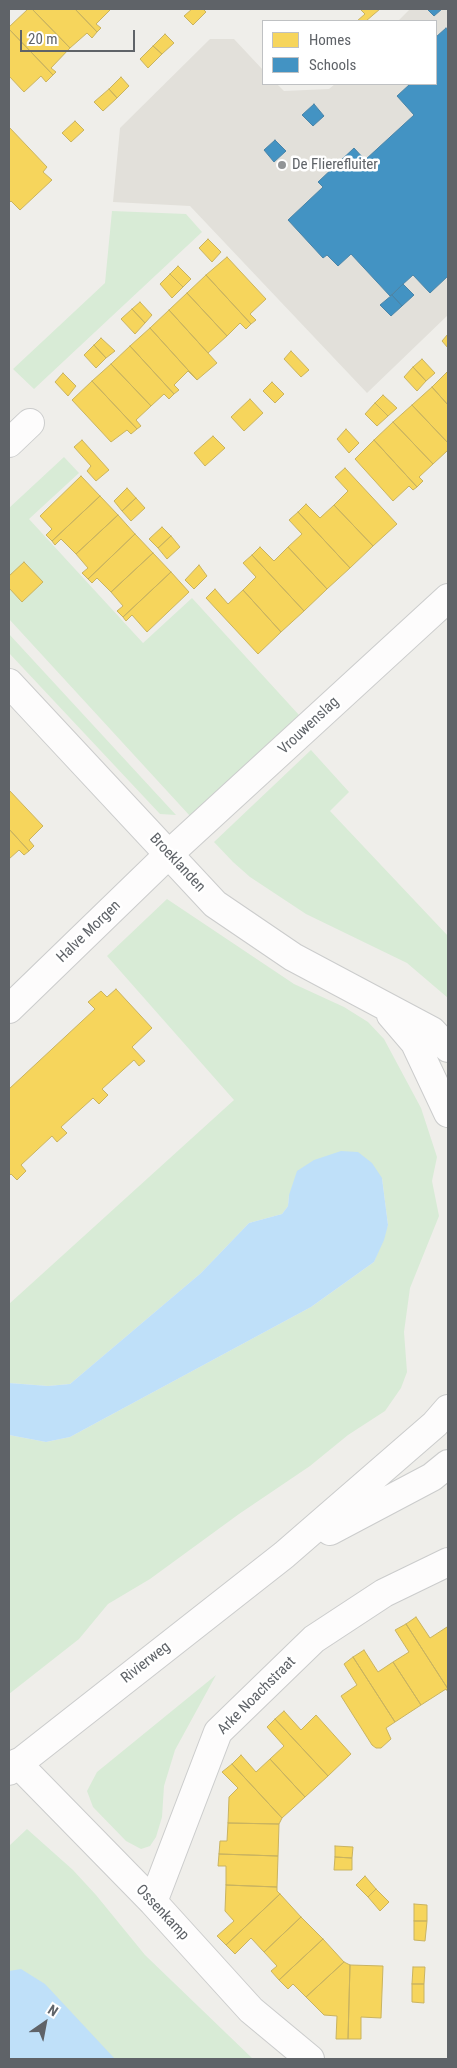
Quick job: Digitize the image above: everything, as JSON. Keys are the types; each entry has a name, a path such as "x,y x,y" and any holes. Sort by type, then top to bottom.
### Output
{"street":[{"path":"9,443 30,423"},
{"name":"Vrouwenslag","path":"169,854 448,598"},
{"name":"Broeklanden","path":"9,683 215,904 293,957 379,1001 432,1031 448,1048"},
{"name":"Halve Morgen","path":"9,1009 169,854"},
{"name":"Broeklanden","path":"379,1001 415,1043 448,1113"},
{"name":"Rivierweg","path":"13,1767 284,1555 435,1424 448,1409"},
{"name":"Rivierweg","path":"284,1555 432,1477 448,1464"},
{"name":"Arke Noachstraat","path":"153,1902 218,1732 314,1639 384,1593 448,1562"},
{"name":"Ossenkamp","path":"13,1767 153,1902 251,2010 310,2059"}],"shaded area":[{"name":"De Flierefluiter","path":"410,9 448,9 448,315 367,393 190,206 113,202 120,128 210,39 234,39 262,69 262,85 278,85 284,91 329,89 334,85 437,85 437,20 399,20"}],"green space":[{"path":"112,211 186,214 202,232 34,389 13,369 105,283"},
{"path":"64,457 79,473 29,519 143,643 192,598 299,715 190,816 9,619 9,508"},
{"path":"9,634 176,815 160,814 9,653"},
{"path":"311,750 349,792 330,811 448,936 448,998 407,963 306,914 250,877 214,842"},
{"path":"167,899 294,984 344,1007 368,1022 384,1039 421,1108 437,1157 432,1181 439,1216 410,1288 404,1332 407,1372 401,1388 385,1411 348,1435 310,1466 239,1514 150,1579 108,1604 79,1639 9,1694 9,1435 46,1442 70,1437 311,1307 374,1262 388,1225 382,1178 289,1195 288,1206 282,1214 249,1223 201,1273 70,1384 48,1386 9,1383 9,1304 234,1100 107,956"},
{"path":"216,1675 175,1750 164,1786 162,1817 156,1837 150,1846 141,1849 126,1841 93,1807 87,1791 97,1772"},
{"path":"27,1829 73,1870 145,1955 253,2059 9,2059 9,1846"}],"water":[{"path":"341,1151 358,1152 372,1163 382,1178 388,1225 384,1240 374,1262 311,1307 70,1437 46,1442 9,1435 9,1383 48,1386 70,1384 201,1273 249,1223 282,1214 288,1206 289,1195 297,1171 314,1160"},
{"path":"21,1969 45,1984 115,2059 9,2059 9,1971"}],"building: Homes":[{"path":"28,9 32,9 70,48 51,68 56,72 53,75 9,29"},
{"path":"32,9 75,9 97,32 92,38 87,33 70,48"},
{"path":"75,9 111,9 96,24 101,28 97,32"},
{"path":"192,9 203,9 206,12 193,25 184,16"},
{"path":"360,9 380,9 367,20 358,20 365,14"},
{"path":"9,29 53,75 46,82 41,76 24,92 9,76"},
{"path":"165,34 174,43 162,54 153,46"},
{"path":"153,46 162,54 148,68 140,59"},
{"path":"121,77 129,86 117,98 109,89"},
{"path":"109,89 117,98 103,111 94,102"},
{"path":"75,121 84,130 71,142 62,133"},
{"path":"9,127 47,167 43,172 52,180 20,210 11,201 9,203"},
{"path":"208,239 221,252 212,262 199,248"},
{"path":"227,257 266,299 250,314 256,320 251,324 206,275"},
{"path":"178,266 191,279 183,287 170,274"},
{"path":"170,274 183,287 172,298 160,284"},
{"path":"206,275 251,324 246,329 240,323 227,336 187,293"},
{"path":"187,293 227,336 208,353 169,310"},
{"path":"140,302 152,315 145,323 132,309"},
{"path":"132,309 145,323 135,334 121,319"},
{"path":"169,310 217,363 197,380 150,328"},
{"path":"150,328 197,380 188,371 174,385 179,390 174,394 130,346"},
{"path":"448,334 448,348 442,341"},
{"path":"101,338 115,351 106,358 94,345"},
{"path":"94,345 106,358 96,368 84,355"},
{"path":"130,346 174,394 169,399 164,394 151,406 111,364"},
{"path":"291,351 309,370 301,377 284,359"},
{"path":"422,359 435,373 426,381 413,367"},
{"path":"111,364 151,406 136,420 141,426 137,429 92,381"},
{"path":"413,367 426,381 417,391 404,377"},
{"path":"448,371 448,405 432,387"},
{"path":"63,373 76,386 68,396 55,382"},
{"path":"92,381 137,429 131,434 127,430 111,442 72,400"},
{"path":"272,382 284,394 275,403 263,391"},
{"path":"432,387 448,405 448,443 412,405"},
{"path":"383,395 397,408 388,416 375,403"},
{"path":"250,399 263,413 244,431 231,417"},
{"path":"375,403 388,416 377,426 365,414"},
{"path":"412,405 448,443 448,453 447,451 433,464 393,422"},
{"path":"393,422 433,464 419,477 423,481 417,487 374,440"},
{"path":"346,429 359,443 349,453 337,439"},
{"path":"213,436 225,448 205,466 194,453"},
{"path":"82,440 109,470 96,481 87,471 91,466 74,447"},
{"path":"374,440 417,487 413,490 409,486 393,501 355,459"},
{"path":"345,468 397,524 373,546 334,505 348,491 335,477"},
{"path":"81,476 100,496 52,541 46,535 52,529 40,516"},
{"path":"127,488 136,498 122,511 114,501"},
{"path":"100,496 118,515 76,554 61,539 55,545 52,541"},
{"path":"136,498 145,508 131,521 122,511"},
{"path":"306,504 320,518 334,505 373,546 350,568 298,512"},
{"path":"298,512 350,568 327,589 288,547 302,534 289,520"},
{"path":"118,515 135,534 88,579 82,573 88,568 76,554"},
{"path":"162,527 171,536 158,548 149,539"},
{"path":"135,534 153,553 111,592 97,578 92,583 88,579"},
{"path":"171,536 180,547 167,559 158,548"},
{"path":"260,547 274,561 288,547 327,589 304,611 252,555"},
{"path":"153,553 171,572 123,617 117,611 123,606 111,592"},
{"path":"252,555 304,611 281,632 243,590 256,577 243,563"},
{"path":"24,562 43,582 22,602 9,588 9,576"},
{"path":"199,565 207,576 194,589 185,580"},
{"path":"171,572 189,592 147,632 132,615 126,621 123,617"},
{"path":"215,589 228,604 243,590 281,632 258,654 206,598"},
{"path":"9,790 43,826 29,840 34,846 29,851 9,829"},
{"path":"9,829 29,851 24,855 19,850 9,859"},
{"path":"116,989 152,1028 132,1047 145,1061 139,1066 134,1060 102,1089 108,1095 99,1104 93,1098 61,1127 67,1133 57,1142 52,1136 21,1165 26,1171 17,1180 11,1174 9,1176 9,1089 95,1009 88,1002 101,991 107,997"},
{"path":"416,1617 430,1638 447,1627 448,1629 448,1689 406,1624"},
{"path":"406,1624 448,1689 448,1692 446,1689 421,1705 393,1662 409,1652 395,1630"},
{"path":"364,1650 378,1672 393,1662 421,1705 395,1722 353,1657"},
{"path":"353,1657 395,1722 386,1728 391,1739 381,1748 376,1748 372,1745 341,1696 357,1685 344,1664"},
{"path":"284,1711 301,1730 316,1715 351,1754 328,1776 275,1719"},
{"path":"275,1719 328,1776 305,1797 270,1759 284,1746 267,1727"},
{"path":"241,1755 256,1772 270,1759 305,1797 282,1818 232,1764"},
{"path":"232,1764 282,1818 279,1824 228,1823 229,1797 238,1788 222,1772"},
{"path":"228,1823 279,1824 278,1856 219,1854 220,1841 227,1841"},
{"path":"335,1846 353,1847 352,1858 335,1857"},
{"path":"219,1854 278,1856 277,1887 226,1885 226,1866 218,1866"},
{"path":"335,1857 352,1858 352,1870 334,1870"},
{"path":"365,1876 376,1889 368,1897 356,1885"},
{"path":"226,1885 277,1887 277,1891 280,1894 226,1945 217,1936 234,1921 225,1911"},
{"path":"376,1889 389,1902 380,1911 368,1897"},
{"path":"280,1894 301,1917 264,1952 251,1938 235,1954 226,1945"},
{"path":"414,1904 427,1905 427,1921 414,1921"},
{"path":"301,1917 323,1939 279,1980 271,1971 277,1966 264,1952"},
{"path":"414,1921 427,1921 425,1941 414,1940"},
{"path":"323,1939 344,1962 306,1997 293,1984 288,1989 279,1980"},
{"path":"344,1962 350,1965 348,2039 336,2039 337,2016 324,2015 306,1997"},
{"path":"350,1965 383,1966 381,2018 361,2017 361,2039 348,2039"},
{"path":"413,1967 425,1967 424,1984 412,1984"},
{"path":"412,1984 424,1984 424,2003 412,2002"}],"building: Schools":[{"path":"427,9 442,9 434,16"},
{"path":"446,28 448,31 448,276 430,293 413,275 390,296 351,254 338,266 327,255 323,258 288,220 323,187 318,182 354,148 365,160 414,115 397,96 409,85 437,85 437,36"},
{"path":"314,104 324,116 313,126 302,115"},
{"path":"275,140 286,151 274,162 264,150"},
{"path":"403,284 414,295 402,306 392,295"},
{"path":"392,295 402,306 391,316 380,305"}],"place":[{"name":"De Flierefluiter","path":"282,165"}]}
